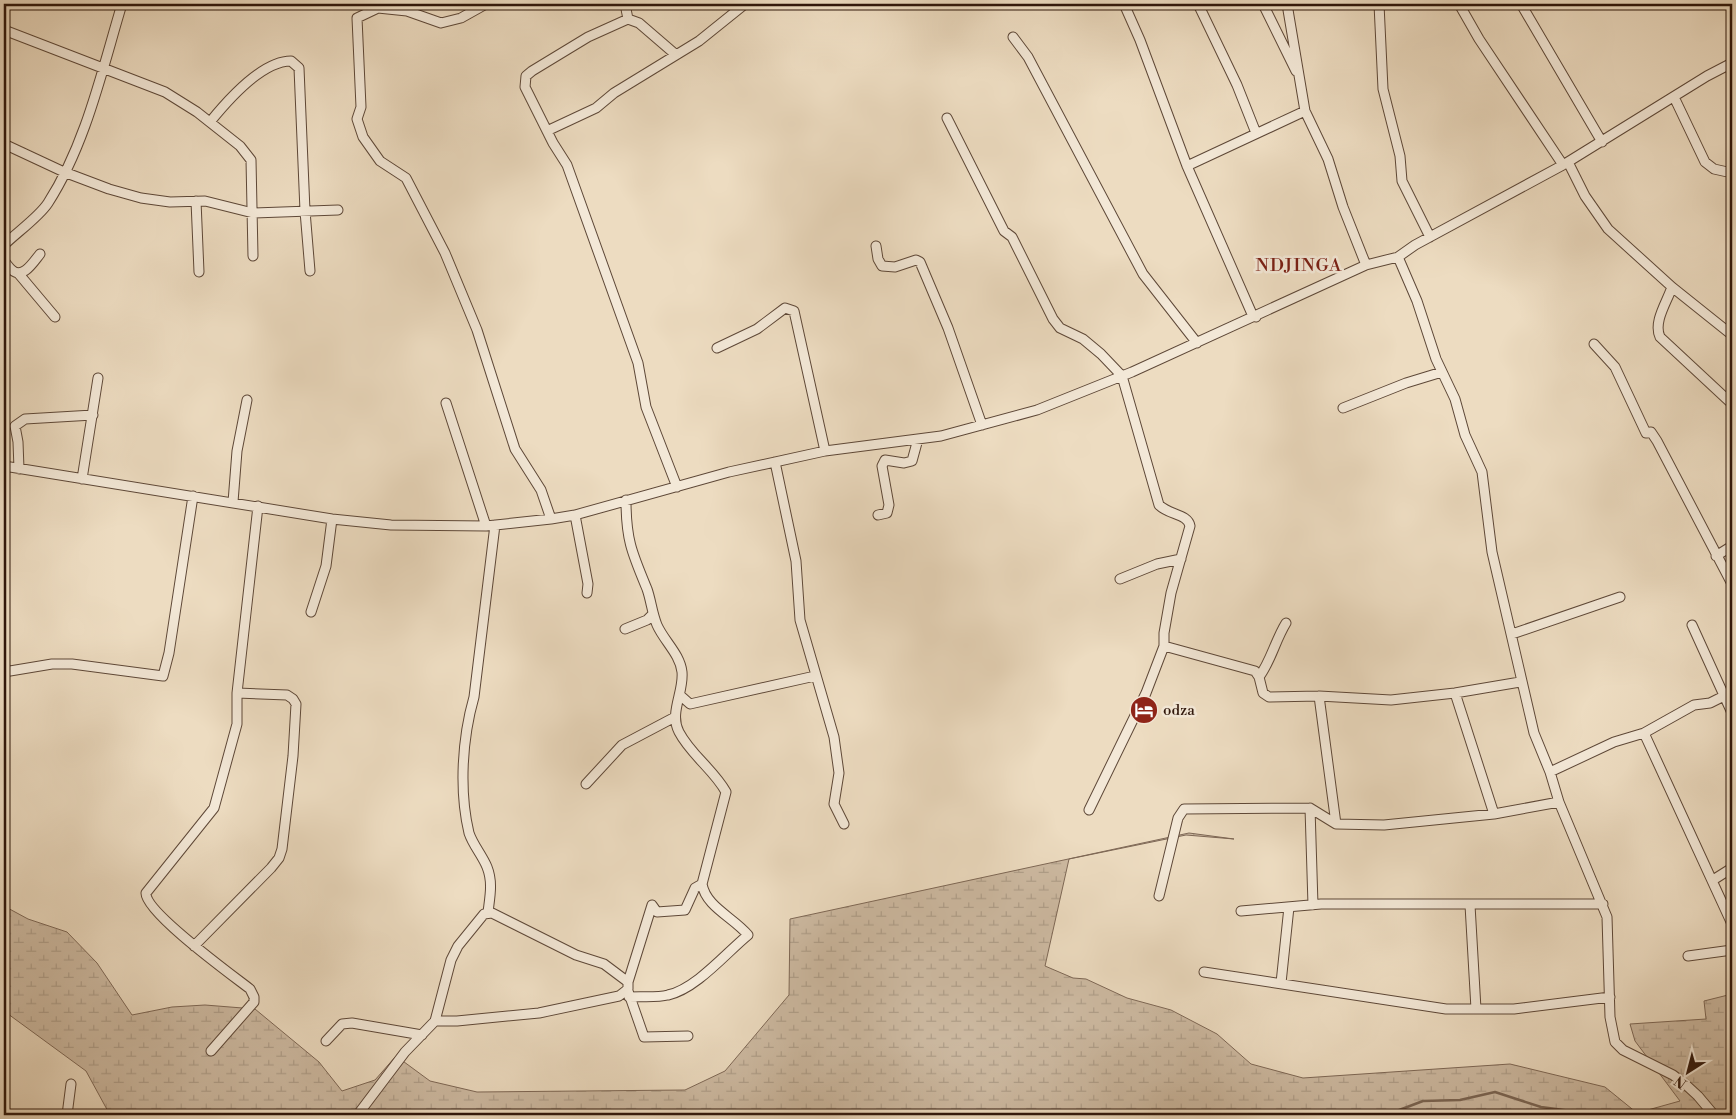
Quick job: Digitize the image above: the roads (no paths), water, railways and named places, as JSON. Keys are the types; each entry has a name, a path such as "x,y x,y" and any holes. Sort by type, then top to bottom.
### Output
{"street":[{"path":"4,245 47,204 64,172 78,141 122,4"},
{"path":"486,4 461,18 440,23 408,7 378,8 357,18 360,107 357,119 363,138 380,161 406,178 445,253 477,330 516,449 541,490 551,519"},
{"path":"625,4 628,19"},
{"path":"549,130 596,108 614,93 660,67 675,54 699,41 745,4"},
{"path":"1124,4 1140,40 1187,166 1252,314 1256,317"},
{"path":"1263,4 1270,22 1300,78"},
{"path":"1287,4 1305,111 1328,159 1343,207 1366,266"},
{"path":"1379,4 1383,89 1400,156 1402,181 1430,237"},
{"path":"1459,4 1479,39 1608,230 1672,287 1732,335"},
{"path":"1521,4 1602,142"},
{"path":"1199,6 1237,85 1256,134"},
{"path":"675,54 639,23 628,19 588,37 526,76 525,87 571,174 638,363 646,407 677,487"},
{"path":"4,30 165,92 210,122 240,146 251,160 253,256"},
{"path":"1012,38 1028,57 1143,274 1197,344"},
{"path":"210,122 238,89 282,61 290,61 299,68 304,211 310,271"},
{"path":"4,466 332,519 391,525 490,525 575,515 626,500 825,451 941,436 1037,410 1197,344 1366,266 1398,257 1430,237 1565,164 1732,63"},
{"path":"1674,97 1705,162 1714,169 1732,173"},
{"path":"1187,166 1305,111"},
{"path":"947,118 1004,231 1012,237 1053,320 1066,332 1083,339 1101,354 1122,376 1159,505 1166,512 1186,518 1190,526 1171,592 1164,633 1164,646 1146,693 1088,810"},
{"path":"4,144 64,172 109,189 141,198 170,202 204,201 252,213 338,210"},
{"path":"196,201 199,272"},
{"path":"876,246 878,259 882,266 895,267 916,260 920,262 948,328 982,425"},
{"path":"18,273 25,272 40,254"},
{"path":"1398,257 1417,301 1442,372 1455,399 1471,452 1482,472 1492,552 1512,634 1520,682 1534,733 1550,772 1559,802 1607,917 1610,1017 1615,1042 1623,1050 1673,1075 1698,1096 1714,1115"},
{"path":"4,261 12,270 18,273 55,317"},
{"path":"1672,287 1658,322 1657,331 1732,404"},
{"path":"717,348 756,329 785,308 794,311 825,451"},
{"path":"1594,344 1615,368 1646,433 1651,432 1658,441 1732,584"},
{"path":"1343,408 1406,383 1442,372"},
{"path":"82,479 98,378"},
{"path":"233,502 237,451 247,400"},
{"path":"360,1113 405,1052 435,1021 451,960 458,946 484,914 488,912 492,885 487,867 470,834 463,783 468,718 474,697 490,525 446,403"},
{"path":"19,469 18,442 15,426 25,419 93,415"},
{"path":"878,515 887,514 889,505 882,466 885,460 904,463 912,460 918,439"},
{"path":"775,462 796,561 800,620 834,737 839,773 834,804 844,824"},
{"path":"4,672 52,664 72,664 163,676 169,653 193,496"},
{"path":"626,500 626,527 630,550 647,590 658,628 672,647 682,672 680,696 675,718 679,732 707,768 720,780 726,792 702,884 704,895 715,907 737,921 748,935 718,960 706,974 683,990 668,995 628,989"},
{"path":"211,1051 254,1002 254,997 250,989 194,946 149,902 146,893 214,808 237,724 237,693 258,506"},
{"path":"575,515 588,584 587,593"},
{"path":"311,612 326,566 332,519"},
{"path":"1716,556 1732,546"},
{"path":"1120,579 1157,564 1181,559"},
{"path":"1512,634 1620,597"},
{"path":"625,629 647,620 653,614"},
{"path":"1259,678 1266,668 1278,636 1286,623"},
{"path":"1692,625 1728,694 1732,713"},
{"path":"1164,646 1249,669 1259,678 1263,693 1269,697 1319,696 1391,700 1455,693 1520,682"},
{"path":"680,696 690,704 815,676"},
{"path":"194,946 271,868 279,858 282,849 293,756 296,704 293,699 286,695 237,693"},
{"path":"1455,693 1494,814"},
{"path":"1550,772 1614,742 1644,733 1694,705 1710,703 1728,694"},
{"path":"1319,696 1336,824"},
{"path":"586,784 622,745 675,718"},
{"path":"1644,733 1732,924"},
{"path":"1159,896 1178,818 1184,809 1310,808 1336,824 1384,825 1494,814 1559,802"},
{"path":"1310,808 1313,905"},
{"path":"1713,880 1732,868"},
{"path":"435,1021 458,1021 555,1010 608,1000 619,996 628,989 652,905 657,912 685,910 695,888 702,884"},
{"path":"1470,904 1476,1009"},
{"path":"1241,911 1313,905 1603,904"},
{"path":"1280,983 1289,907"},
{"path":"488,912 576,955 604,964 628,989 644,1037 688,1036"},
{"path":"1688,956 1732,950"},
{"path":"1204,972 1446,1009 1514,1009 1610,998"},
{"path":"326,1041 342,1024 352,1023 422,1035"},
{"path":"67,1115 71,1084"}],"waterway":[{"path":"1386,1115 1423,1101 1460,1100 1495,1092 1541,1107 1601,1115"},
{"path":"1265,1112 1309,1112 1349,1115"}],"place":[{"name":"odza","path":"1144,710"}],"district":[{"name":"NDJINGA","path":"1299,265"}]}
